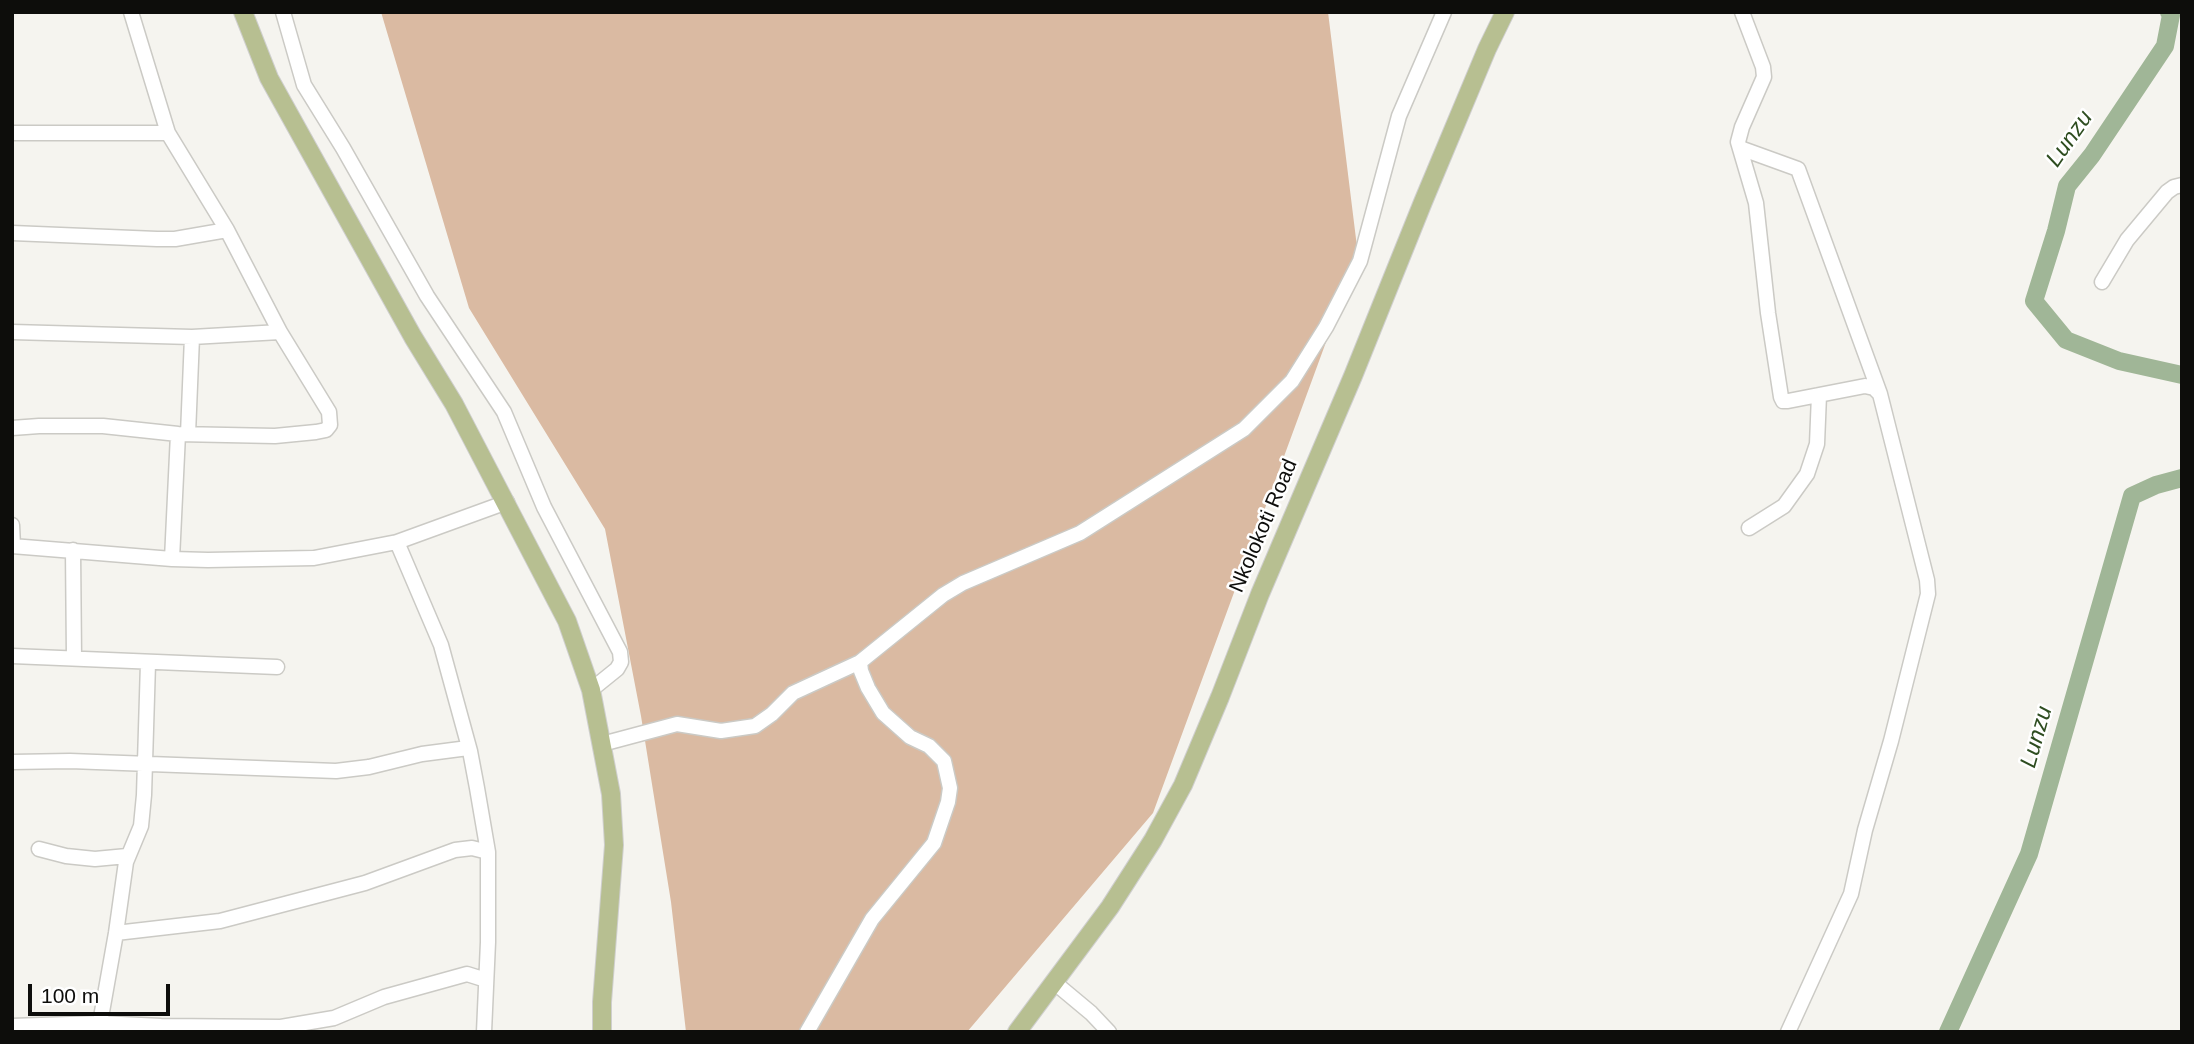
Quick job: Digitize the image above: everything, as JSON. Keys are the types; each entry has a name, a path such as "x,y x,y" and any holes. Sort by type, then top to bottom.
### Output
{"main road":[{"path":"243,12 269,78 413,337 454,404 568,621 591,690 611,794 614,845 602,993 602,1032"},
{"name":"Nkolokoti Road","path":"1017,1032 1110,907 1153,841 1183,785 1428,189 1505,12"}],"street":[{"path":"12,428 103,426 183,434 275,436 326,430 330,425 329,412 280,332 226,230 168,134 131,12"},
{"path":"284,12 304,85 427,296 504,412 544,507 620,653 621,662 617,669 591,690"},
{"path":"602,744 677,724 721,731 755,726 793,693 860,663 943,595 963,583 1080,533 1244,429 1292,381 1326,327 1360,261 1399,116 1444,12"},
{"path":"1742,12 1763,67 1764,77 1739,134 1740,148 1756,203 1768,313 1781,397 1783,401 1788,401 1866,386 1874,388 1880,394"},
{"path":"12,133 168,134"},
{"path":"1740,148 1798,169 1880,394 1927,580 1928,594 1891,741 1865,830 1851,894 1788,1032"},
{"path":"2102,282 2127,240 2167,192 2182,185"},
{"path":"12,233 157,239 226,230"},
{"path":"12,331 192,337 280,332"},
{"path":"172,559 192,337"},
{"path":"1749,528 1784,506 1807,474 1817,444 1819,395"},
{"path":"12,525 13,546 208,561 314,558 397,542 507,502"},
{"path":"397,542 441,646 468,748 488,852 484,1032"},
{"path":"73,550 74,658"},
{"path":"12,656 277,667"},
{"path":"100,1023 127,856 141,826 145,795 148,663"},
{"path":"807,1032 872,919 933,843 945,812 950,788 944,761 929,746 910,737 883,713 868,688 860,663"},
{"path":"12,762 70,761 336,771 468,748"},
{"path":"116,933 220,921 365,883 455,850 472,848 488,852"},
{"path":"39,849 66,856 95,859 127,856"},
{"path":"12,1026 100,1023 281,1027 334,1018 384,997 467,974 486,980"},
{"path":"1055,984 1091,1013 1109,1032"}],"shaded area":[{"path":"381,12 1328,12 1358,255 1153,813 967,1032 686,1032 671,902 641,716 605,529 469,308"}],"waterway":[{"name":"Lunzu","path":"2169,12 2171,15 2165,46 2092,155 2067,186 2034,301 2066,340 2119,361 2182,375"},
{"name":"Lunzu","path":"1948,1032 2029,854 2132,496 2156,485 2182,478"}]}
